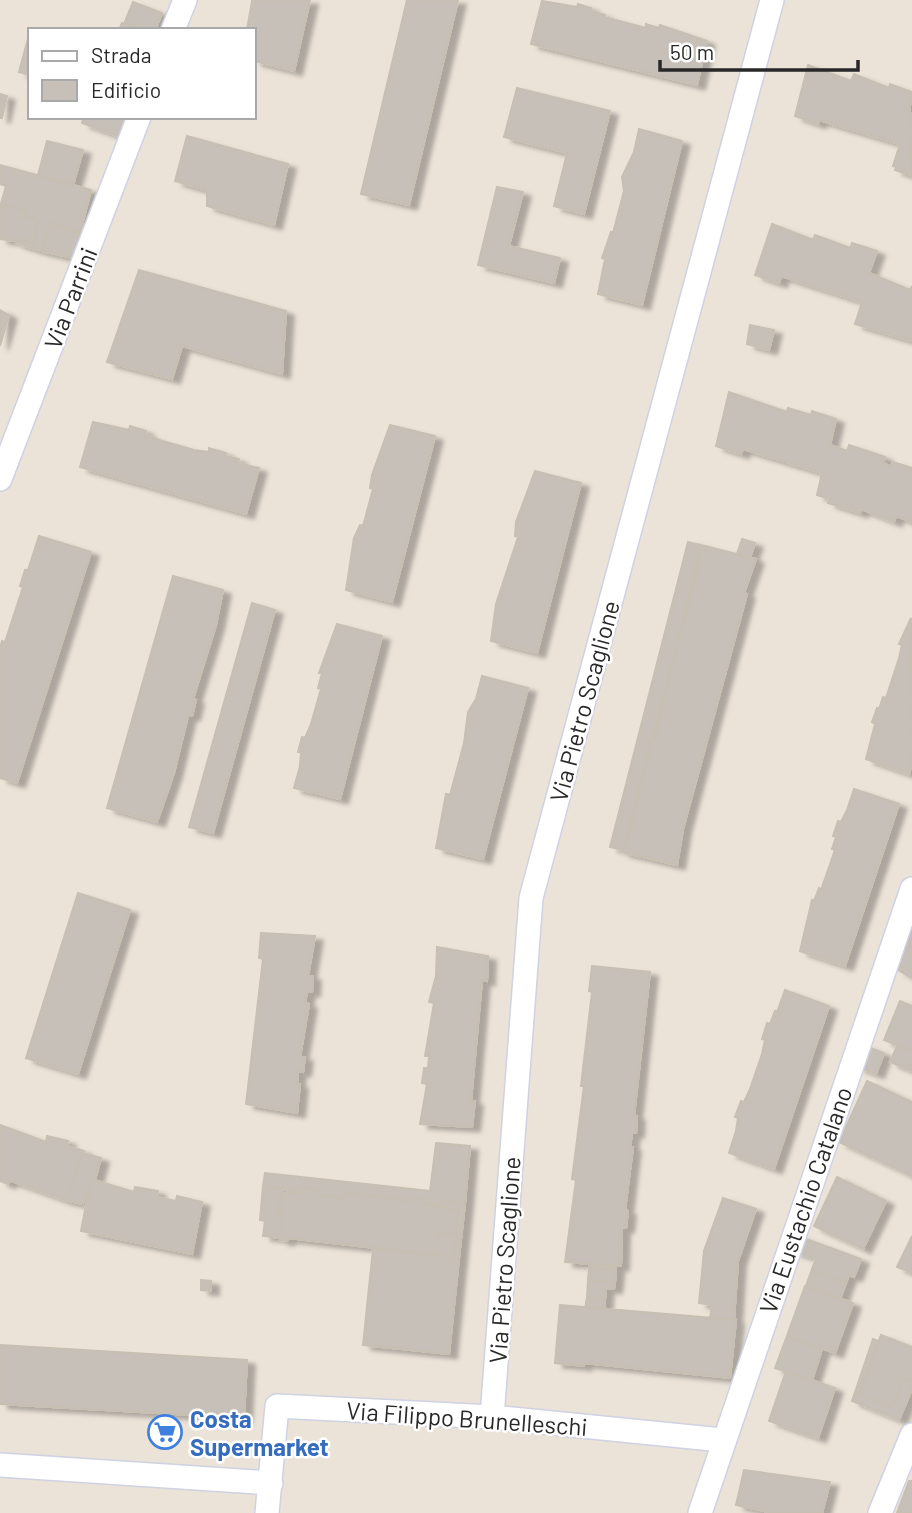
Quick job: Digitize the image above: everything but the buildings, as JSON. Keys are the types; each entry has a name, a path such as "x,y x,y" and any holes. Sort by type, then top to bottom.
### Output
{"street":[{"path":"174,28 185,0"},
{"name":"Via Pietro Scaglione","path":"492,1418 531,898 772,0"},
{"name":"Via Parrini","path":"0,479 138,119"},
{"name":"Via Eustachio Catalano","path":"700,1513 722,1440 912,889"},
{"name":"Via Filippo Brunelleschi","path":"267,1513 277,1406 492,1418 722,1440"},
{"path":"880,1513 912,1435"},
{"path":"0,1465 271,1483"}],"place":[{"name":"Costa Supermarket","path":"165,1432"}]}
